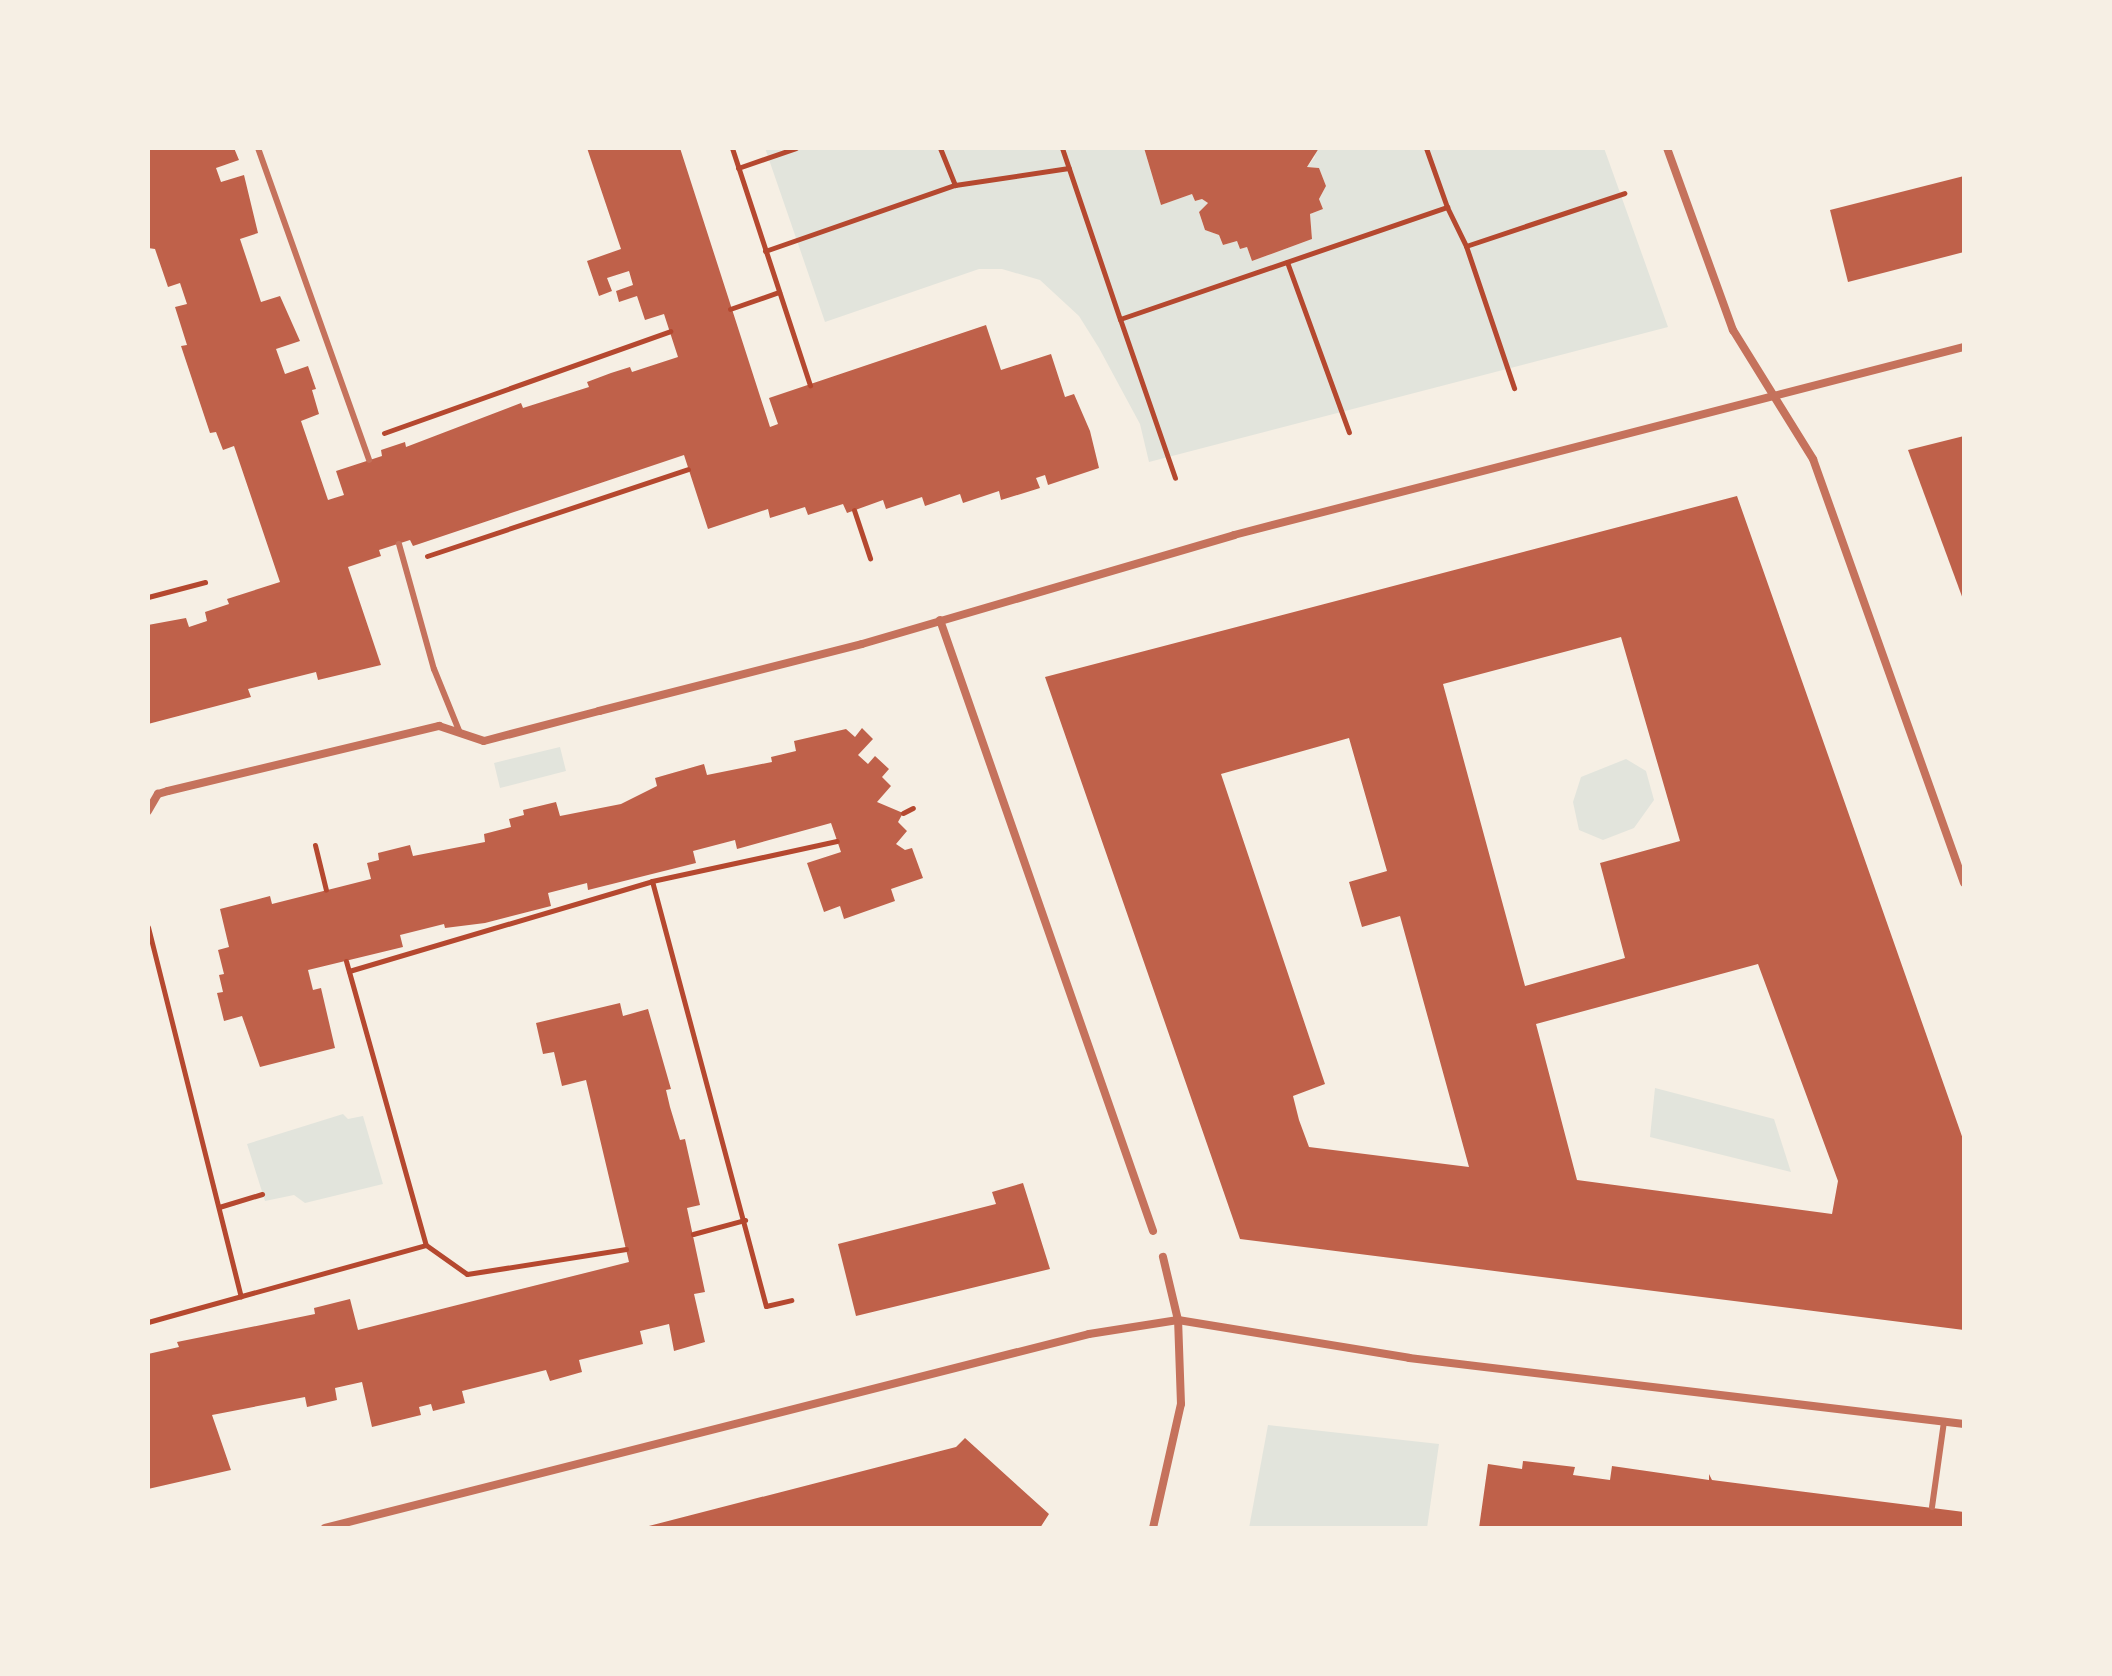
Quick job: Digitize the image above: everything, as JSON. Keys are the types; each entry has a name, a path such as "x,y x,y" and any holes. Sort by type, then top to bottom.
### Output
{"street":[{"path":"1667,148 1733,330 1813,459 1964,883"},
{"path":"148,811 158,794 168,791 439,726 484,741 940,620 1234,535 1774,399 1964,347"},
{"path":"940,620 1153,1231"},
{"path":"1153,1528 1181,1404 1178,1320 1163,1257"},
{"path":"325,1528 1089,1334 1178,1320 1409,1358 1964,1424"}],"lane":[{"path":"258,148 369,460"},
{"path":"399,544 434,669 460,733"},
{"path":"1932,1507 1944,1422"}],"path":[{"path":"732,148 810,385"},
{"path":"738,168 796,148"},
{"path":"940,148 955,185"},
{"path":"1062,148 1175,478"},
{"path":"1426,148 1447,207 1466,246 1514,388"},
{"path":"765,251 955,185 1069,168"},
{"path":"1466,246 1624,193"},
{"path":"1120,319 1447,207"},
{"path":"1287,262 1349,432"},
{"path":"730,309 779,292"},
{"path":"362,441 670,331"},
{"path":"405,564 688,469"},
{"path":"854,510 870,558"},
{"path":"148,597 205,582"},
{"path":"903,813 913,808"},
{"path":"349,971 652,881 837,841"},
{"path":"315,845 326,890"},
{"path":"652,881 766,1306 791,1300"},
{"path":"148,927 241,1296"},
{"path":"346,961 426,1245 467,1274 626,1249"},
{"path":"219,1207 262,1194"},
{"path":"693,1234 745,1220"},
{"path":"148,1322 426,1245"}],"shaded area":[{"path":"765,148 1144,148 1161,205 1192,194 1195,201 1202,199 1208,203 1199,212 1205,230 1219,235 1223,245 1237,241 1240,249 1247,247 1252,261 1312,239 1310,214 1323,209 1319,199 1326,186 1319,168 1307,167 1315,157 1313,151 1321,148 1604,148 1668,327 1149,462 1140,424 1099,348 1079,316 1040,280 1002,269 979,269 825,322"},
{"path":"560,747 566,771 500,788 494,763"},
{"path":"1626,759 1646,771 1654,800 1634,828 1603,840 1579,830 1573,802 1581,777"},
{"path":"1655,1088 1774,1119 1791,1172 1650,1137"},
{"path":"343,1114 348,1119 363,1116 383,1184 305,1203 294,1195 265,1201 247,1144"},
{"path":"1268,1425 1439,1444 1427,1528 1249,1528"}],"building":[{"path":"148,148 234,148 239,160 216,168 221,182 244,175 258,233 240,239 261,302 280,296 300,341 276,349 285,374 308,366 316,389 312,390 319,414 301,421 328,500 344,495 336,471 382,456 381,450 405,442 406,447 521,403 523,408 589,387 587,382 630,367 632,372 678,357 664,314 645,320 637,296 619,302 616,291 633,285 629,271 607,278 612,291 599,296 587,261 621,249 587,148 680,148 770,427 778,424 769,398 986,325 1001,370 1051,354 1065,397 1074,394 1090,431 1099,468 1048,485 1045,475 1036,478 1040,488 1001,500 999,491 963,503 960,494 925,506 922,497 886,509 883,500 847,513 843,504 808,515 805,507 770,518 768,509 708,529 684,455 413,546 410,540 379,550 381,556 348,567 381,665 318,680 316,672 248,689 251,697 148,724 148,625 186,618 189,627 207,621 205,612 229,604 227,599 280,582 234,446 223,450 216,432 210,433 181,346 187,345 175,307 187,304 180,283 168,287 155,249 148,248"},
{"path":"1144,148 1319,148 1307,167 1319,168 1326,186 1319,199 1323,209 1310,214 1312,239 1252,261 1247,247 1240,249 1237,241 1223,245 1219,235 1205,230 1199,212 1208,203 1202,199 1195,201 1192,194 1161,205"},
{"path":"1964,176 1964,252 1848,282 1830,210"},
{"path":"1964,436 1964,602 1908,450"},
{"path":"1737,496 1964,1142 1964,1330 1240,1239 1045,677","holes":["1621,637 1680,841 1600,863 1625,958 1525,986 1443,684","1349,738 1387,871 1349,882 1362,927 1400,916 1469,1167 1309,1147 1293,1096 1325,1084 1221,774","1758,964 1838,1181 1832,1214 1577,1180 1536,1024"]},
{"path":"862,728 873,739 858,755 868,764 875,756 889,769 882,777 891,786 877,802 903,813 898,822 907,831 896,844 905,850 912,848 923,878 891,889 895,901 844,919 840,906 824,912 807,863 841,852 831,823 737,849 735,840 693,851 696,863 588,890 587,883 548,893 551,906 485,923 445,928 444,924 400,935 403,947 308,970 313,990 321,988 335,1048 260,1067 242,1016 224,1021 217,993 223,992 219,975 224,974 218,950 229,947 220,909 270,896 272,904 371,879 367,863 379,860 378,853 410,845 413,856 485,842 484,834 511,827 509,819 524,815 523,810 556,802 560,816 621,804 657,786 655,778 704,764 707,775 772,762 771,757 796,751 794,741 846,729 855,737"},
{"path":"620,1003 623,1016 648,1009 671,1089 666,1090 670,1107 680,1140 685,1139 700,1205 687,1208 705,1292 694,1294 705,1342 674,1351 669,1324 640,1331 643,1344 579,1360 582,1372 550,1381 546,1370 462,1391 465,1403 433,1411 431,1404 419,1407 421,1415 372,1427 362,1382 335,1388 337,1400 307,1407 305,1397 212,1415 231,1470 148,1489 148,1354 179,1347 177,1342 315,1314 314,1308 350,1299 358,1330 629,1262 586,1080 562,1086 554,1052 543,1054 536,1023"},
{"path":"1023,1183 1050,1269 856,1316 838,1244 996,1204 992,1192"},
{"path":"965,1438 1049,1514 1040,1528 641,1528 956,1447"},
{"path":"1523,1461 1575,1467 1573,1475 1610,1480 1612,1466 1709,1480 1709,1474 1712,1480 1964,1512 1964,1528 1479,1528 1488,1464 1522,1469"}]}
